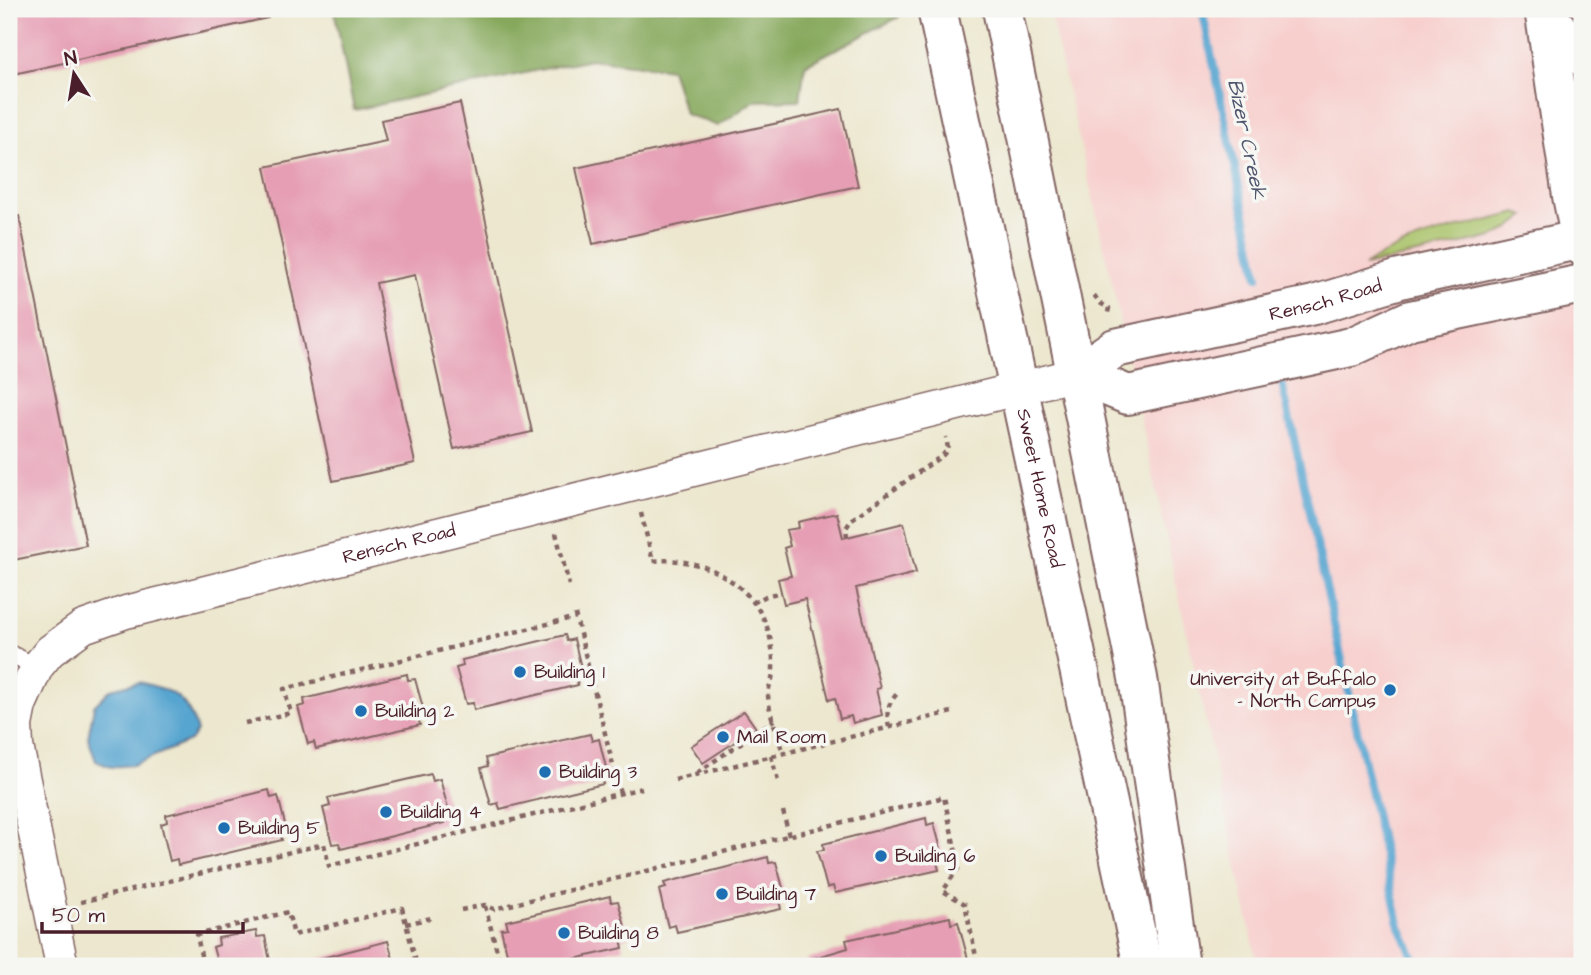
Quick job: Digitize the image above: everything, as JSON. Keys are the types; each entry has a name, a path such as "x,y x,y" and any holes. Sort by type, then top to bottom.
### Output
{"main road":[{"name":"Sweet Home Road","path":"937,9 1143,966"},
{"path":"1002,9 1138,678 1180,966"},
{"path":"1545,12 1582,56"},
{"path":"1545,12 1572,196 1582,241"},
{"name":"Rensch Road","path":"1077,374 1115,348 1314,305 1400,279 1582,241"},
{"path":"1077,374 1128,395 1351,346 1410,320 1582,284"}],"street":[{"name":"Rensch Road","path":"24,682 50,651 83,627 126,612 1077,374"},
{"path":"24,682 13,746 62,966"}],"lane":[{"path":"9,653 24,682"}],"path":[{"path":"1083,297 1094,294 1100,303 1109,308 1107,318"},
{"path":"847,537 846,528 852,519 946,452 946,436"},
{"path":"641,512 653,561 681,560 709,568 736,584 765,622 771,640 773,668 768,694 783,753"},
{"path":"556,533 569,585"},
{"path":"753,603 781,592"},
{"path":"245,723 290,713 284,689 576,616 620,794"},
{"path":"889,727 887,713 897,694"},
{"path":"676,780 951,712"},
{"path":"693,775 774,720"},
{"path":"771,756 778,781"},
{"path":"81,902 324,844 329,866 646,787"},
{"path":"461,910 485,905 494,909 944,797 959,867 943,891 965,904 978,966"},
{"path":"783,811 789,836"},
{"path":"485,905 501,966"},
{"path":"203,966 197,936 288,912 294,935 402,908 417,966"},
{"path":"406,924 431,918"}],"shaded area":[{"name":"University at Buffalo - North Campus","path":"1049,9 1582,9 1582,966 1258,966 1109,269"}],"green space":[{"path":"334,9 897,9 899,17 805,65 800,100 754,101 718,126 685,114 671,69 590,59 354,110"},
{"path":"1517,213 1525,216 1493,237 1364,266 1381,255 1418,239"}],"water":[{"path":"139,682 177,696 188,709 197,731 190,741 133,765 110,767 96,761 88,738 94,706 111,689"}],"building":[{"path":"9,9 267,9 268,18 9,75"},
{"path":"460,103 532,432 454,449 415,275 376,283 415,463 333,481 265,167 386,141 381,120"},
{"path":"841,109 858,186 593,244 576,168"},
{"path":"19,216 86,545 9,561 9,217"},
{"path":"837,513 843,538 904,523 916,573 856,588 880,688 876,689 882,715 853,723 851,716 840,719 835,698 829,700 805,599 784,604 778,579 791,576 784,548 790,546 786,530 799,528 798,522"},
{"name":"Building 1","path":"565,635 567,641 574,639 583,676 576,678 578,685 474,710 473,703 466,704 456,668 463,666 462,660"},
{"name":"Building 2","path":"407,674 408,680 415,679 425,715 418,717 420,725 316,749 314,742 308,744 298,707 305,705 304,699"},
{"name":"Mail Room","path":"744,711 756,728 703,763 691,746"},
{"name":"Building 3","path":"590,734 592,741 599,739 608,776 601,778 603,784 500,809 498,803 491,805 481,768 488,766 486,758"},
{"name":"Building 4","path":"431,774 433,781 440,779 450,816 443,818 444,823 341,849 339,843 332,844 323,808 330,806 328,798"},
{"name":"Building 5","path":"269,790 271,798 278,796 287,832 280,834 282,840 178,865 177,859 170,861 161,824 167,822 166,815"},
{"name":"Building 6","path":"926,818 927,825 934,823 944,860 937,862 939,870 835,893 833,886 827,888 817,851 824,850 823,844"},
{"name":"Building 7","path":"768,857 769,863 776,862 786,899 779,900 781,909 677,932 675,925 668,927 659,890 666,888 664,883"},
{"name":"Building 8","path":"610,896 611,902 618,901 628,937 621,939 623,948 543,966 510,966 501,929 508,928 506,921"},
{"path":"950,917 951,924 958,922 968,959 961,960 963,966 808,966 807,960 848,948 846,940"},
{"path":"256,931 257,937 265,936 271,966 218,966 213,947 219,945 218,938"},
{"path":"388,941 395,966 319,966 318,959"}],"waterway":[{"name":"Bizer Creek","path":"1202,9 1258,277"},
{"path":"1282,383 1399,924 1417,966"}],"place":[{"name":"Building 1","path":"520,672"},
{"name":"University at Buffalo - North Campus","path":"1390,690"},
{"name":"Building 2","path":"361,711"},
{"name":"Mail Room","path":"723,737"},
{"name":"Building 3","path":"545,772"},
{"name":"Building 4","path":"386,812"},
{"name":"Building 5","path":"224,828"},
{"name":"Building 6","path":"881,856"},
{"name":"Building 7","path":"722,894"},
{"name":"Building 8","path":"564,933"}]}
